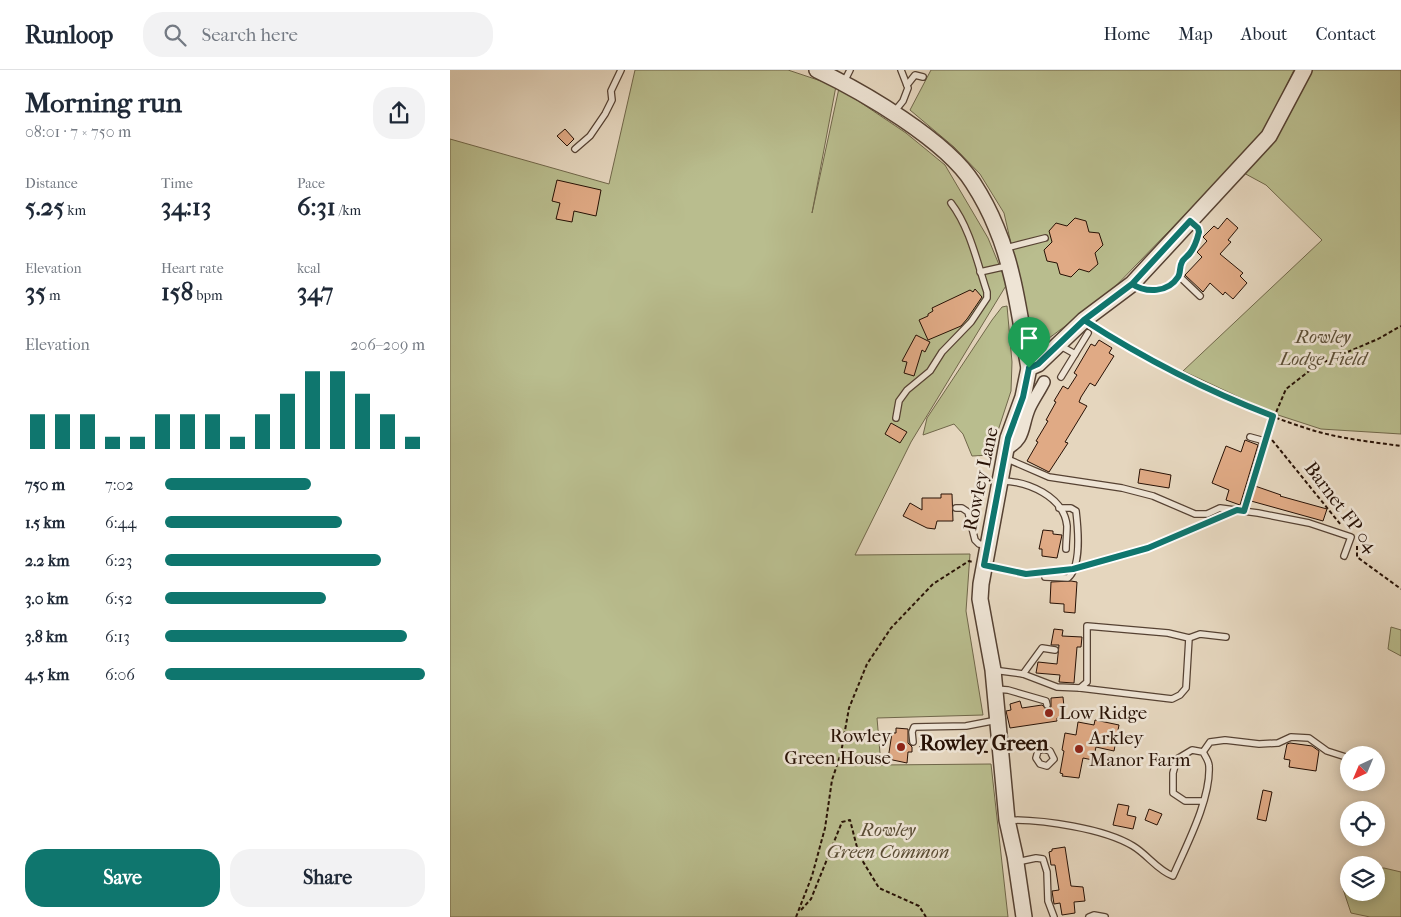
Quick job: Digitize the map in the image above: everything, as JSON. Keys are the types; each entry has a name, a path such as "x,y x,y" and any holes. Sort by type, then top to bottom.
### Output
{"street":[{"path":"817,70 847,76 893,113 931,140 973,182 997,228 1009,265 1029,368 1038,364 1058,345 1086,326 1132,284 1269,136 1304,70"},
{"name":"Rowley Lane","path":"1024,917 1016,862 1007,820 992,670 980,599 984,565 1001,481 1004,454 1023,397 1029,368"},
{"path":"1004,454 1016,444 1025,427 1030,408 1044,382"}],"lane":[{"path":"575,148 590,136 605,114 612,100 611,91 621,70"},
{"path":"893,113 903,101 908,88 901,70"},
{"path":"907,85 915,75 924,77"},
{"path":"896,418 899,402 907,390 930,371 942,352 971,322 987,298 962,220 951,203"},
{"path":"1132,284 1145,290 1153,290 1166,288 1174,283 1179,276 1182,262 1190,253 1199,232 1198,228 1190,221"},
{"path":"1004,249 1045,238"},
{"path":"980,272 1009,265"},
{"path":"1179,276 1200,296"},
{"path":"1061,377 1075,354 1086,326"},
{"path":"1058,345 1075,354"},
{"path":"1244,511 1263,445 1261,440 1250,437"},
{"path":"1004,454 1049,477 1130,490 1153,496 1195,514 1207,514 1220,508 1309,523 1351,537 1344,556"},
{"path":"1001,481 1028,485 1056,502 1067,524 1066,549"},
{"path":"956,508 962,508 968,512 973,525 975,540 979,544 988,546"},
{"path":"1045,575 1066,578 1070,577 1073,569 1079,534 1076,511 1071,508 1060,508"},
{"path":"1080,688 1087,682 1087,626 1168,633 1189,638 1200,634 1226,637"},
{"path":"992,670 1023,674 1057,687 1172,698 1180,695 1186,688 1189,638"},
{"path":"1023,674 1042,648 1055,650"},
{"path":"994,689 1032,696 1046,701 1047,705"},
{"path":"912,742 914,727 966,726 998,720"},
{"path":"1203,752 1210,742 1225,740 1259,744 1278,743 1291,736 1309,738 1327,751 1340,755"},
{"path":"1000,748 1034,745 1038,751"},
{"path":"1202,801 1185,801 1173,793 1177,760 1192,750 1203,752"},
{"path":"1007,820 1023,820 1077,827 1108,837 1133,846 1164,873 1173,876 1194,829 1207,786 1209,764 1203,752"},
{"path":"1016,862 1036,858 1043,860 1047,872 1048,901 1054,917"},
{"path":"1089,917 1094,915 1105,917"}],"path":[{"path":"1086,326 1242,403 1273,416 1317,431 1401,446"},
{"path":"1263,445 1273,416 1286,389 1317,365 1378,339 1401,326"},
{"name":"Barnet FP 04","path":"1267,433 1357,545 1357,557 1401,588"},
{"path":"1073,569 1148,548 1210,521"},
{"path":"796,917 812,876 825,828 832,780 841,753 849,708 867,664 891,628 933,584 969,561 1020,573 1045,575"},
{"path":"912,742 915,742 914,747 1000,748"},
{"path":"799,912 811,899 842,822 850,820 859,856 879,888 919,906 926,917"}],"green space":[{"name":"Rowley Green Common","path":"635,70 788,70 836,86 812,213 839,88 906,133 945,165 988,238 1007,284 911,442 855,555 970,554 966,611 983,715 877,718 881,765 991,764 1008,917 450,917 450,139 609,184"},
{"path":"931,70 1294,70 1265,129 1232,166 1107,295 1033,350 1004,213 980,174 954,147 910,110"},
{"name":"Rowley Lodge Field","path":"1310,70 1401,70 1401,434 1321,429 1275,414 1183,371 1322,240 1266,185 1242,172"},
{"path":"1007,306 1012,362 1011,391 990,455 972,456 963,434 954,424 923,435 927,418 992,320 1002,307"},
{"path":"1391,627 1401,630 1401,656 1388,649"},
{"path":"1385,868 1401,872 1401,917 1370,917 1351,913 1347,901 1385,901"}],"building":[{"path":"565,129 574,139 567,146 557,136"},
{"path":"557,180 601,190 596,216 574,211 572,222 556,219 560,203 552,201"},
{"path":"1075,218 1086,221 1089,232 1099,233 1103,245 1095,253 1098,264 1089,272 1079,269 1071,277 1060,274 1057,263 1047,261 1044,250 1052,242 1049,231 1056,223 1067,226"},
{"path":"1227,218 1238,228 1228,240 1231,242 1220,254 1243,273 1240,276 1247,283 1233,299 1225,292 1223,295 1210,283 1203,292 1185,275 1202,257 1197,252 1207,241 1203,237 1214,226 1218,229"},
{"path":"975,289 982,297 961,326 928,340 919,320 928,316 933,311 932,308 970,290 973,292"},
{"path":"916,335 930,342 925,352 922,350 914,376 904,373 907,362 902,361"},
{"path":"1099,340 1112,348 1109,353 1114,356 1095,386 1090,383 1081,397 1079,402 1087,406 1065,442 1068,443 1049,472 1027,461 1048,421 1046,420 1056,402 1054,401 1063,386 1068,389 1077,375 1074,373 1091,344 1095,346"},
{"path":"891,423 907,432 900,443 885,434"},
{"path":"1245,440 1258,445 1240,505 1226,500 1229,490 1212,483 1226,446 1241,452"},
{"path":"1140,469 1171,475 1169,488 1138,483"},
{"path":"1255,486 1280,496 1327,509 1323,521 1251,501"},
{"path":"941,494 952,494 953,521 937,521 935,529 927,528 903,516 910,503 922,510 922,498 941,498"},
{"path":"1043,530 1053,531 1053,534 1062,535 1057,558 1042,556 1042,549 1039,549"},
{"path":"1051,582 1077,582 1075,613 1064,612 1064,604 1050,603"},
{"path":"1054,629 1063,630 1062,636 1082,637 1081,647 1077,647 1074,683 1059,682 1060,675 1036,673 1038,662 1057,664 1059,645 1051,645"},
{"path":"1063,697 1065,717 1057,718 1057,721 1010,728 1006,711 1011,710 1010,704 1020,701 1022,708 1042,705 1048,710 1051,707 1051,698"},
{"name":"Arkley Manor Farm","path":"1095,720 1119,725 1114,751 1096,747 1093,760 1083,758 1079,778 1062,776 1063,774 1060,773 1065,733 1076,735 1078,722 1094,725"},
{"name":"Rowley Green House","path":"896,728 908,729 908,743 912,747 912,752 908,752 907,763 888,759 892,733 896,733"},
{"path":"1287,744 1312,746 1319,751 1316,771 1289,767 1290,760 1284,759"},
{"path":"1263,790 1272,792 1266,821 1257,819"},
{"path":"1118,804 1129,806 1127,815 1136,817 1133,829 1113,825"},
{"path":"1149,809 1162,814 1157,825 1145,820"},
{"path":"1065,847 1071,886 1083,887 1085,901 1074,902 1075,913 1062,915 1060,903 1054,904 1052,891 1059,890 1055,865 1051,865 1049,852 1052,849"}],"place":[{"name":"Low Ridge","path":"1049,713"},
{"name":"Rowley Green House","path":"901,747"},
{"name":"Arkley Manor Farm","path":"1079,749"}],"district":[{"name":"Rowley Green","path":"984,743"}],"route":[{"path":"1029,368 1023,397 1008,438 984,565 1026,574 1065,571 1148,548 1237,510 1244,511 1273,416 1250,408 1129,348 1084,320 1132,284 1145,290 1153,290 1166,288 1174,283 1179,276 1182,262 1190,253 1199,232 1198,228 1190,221 1132,284 1084,320 1038,364 1029,368"}]}
